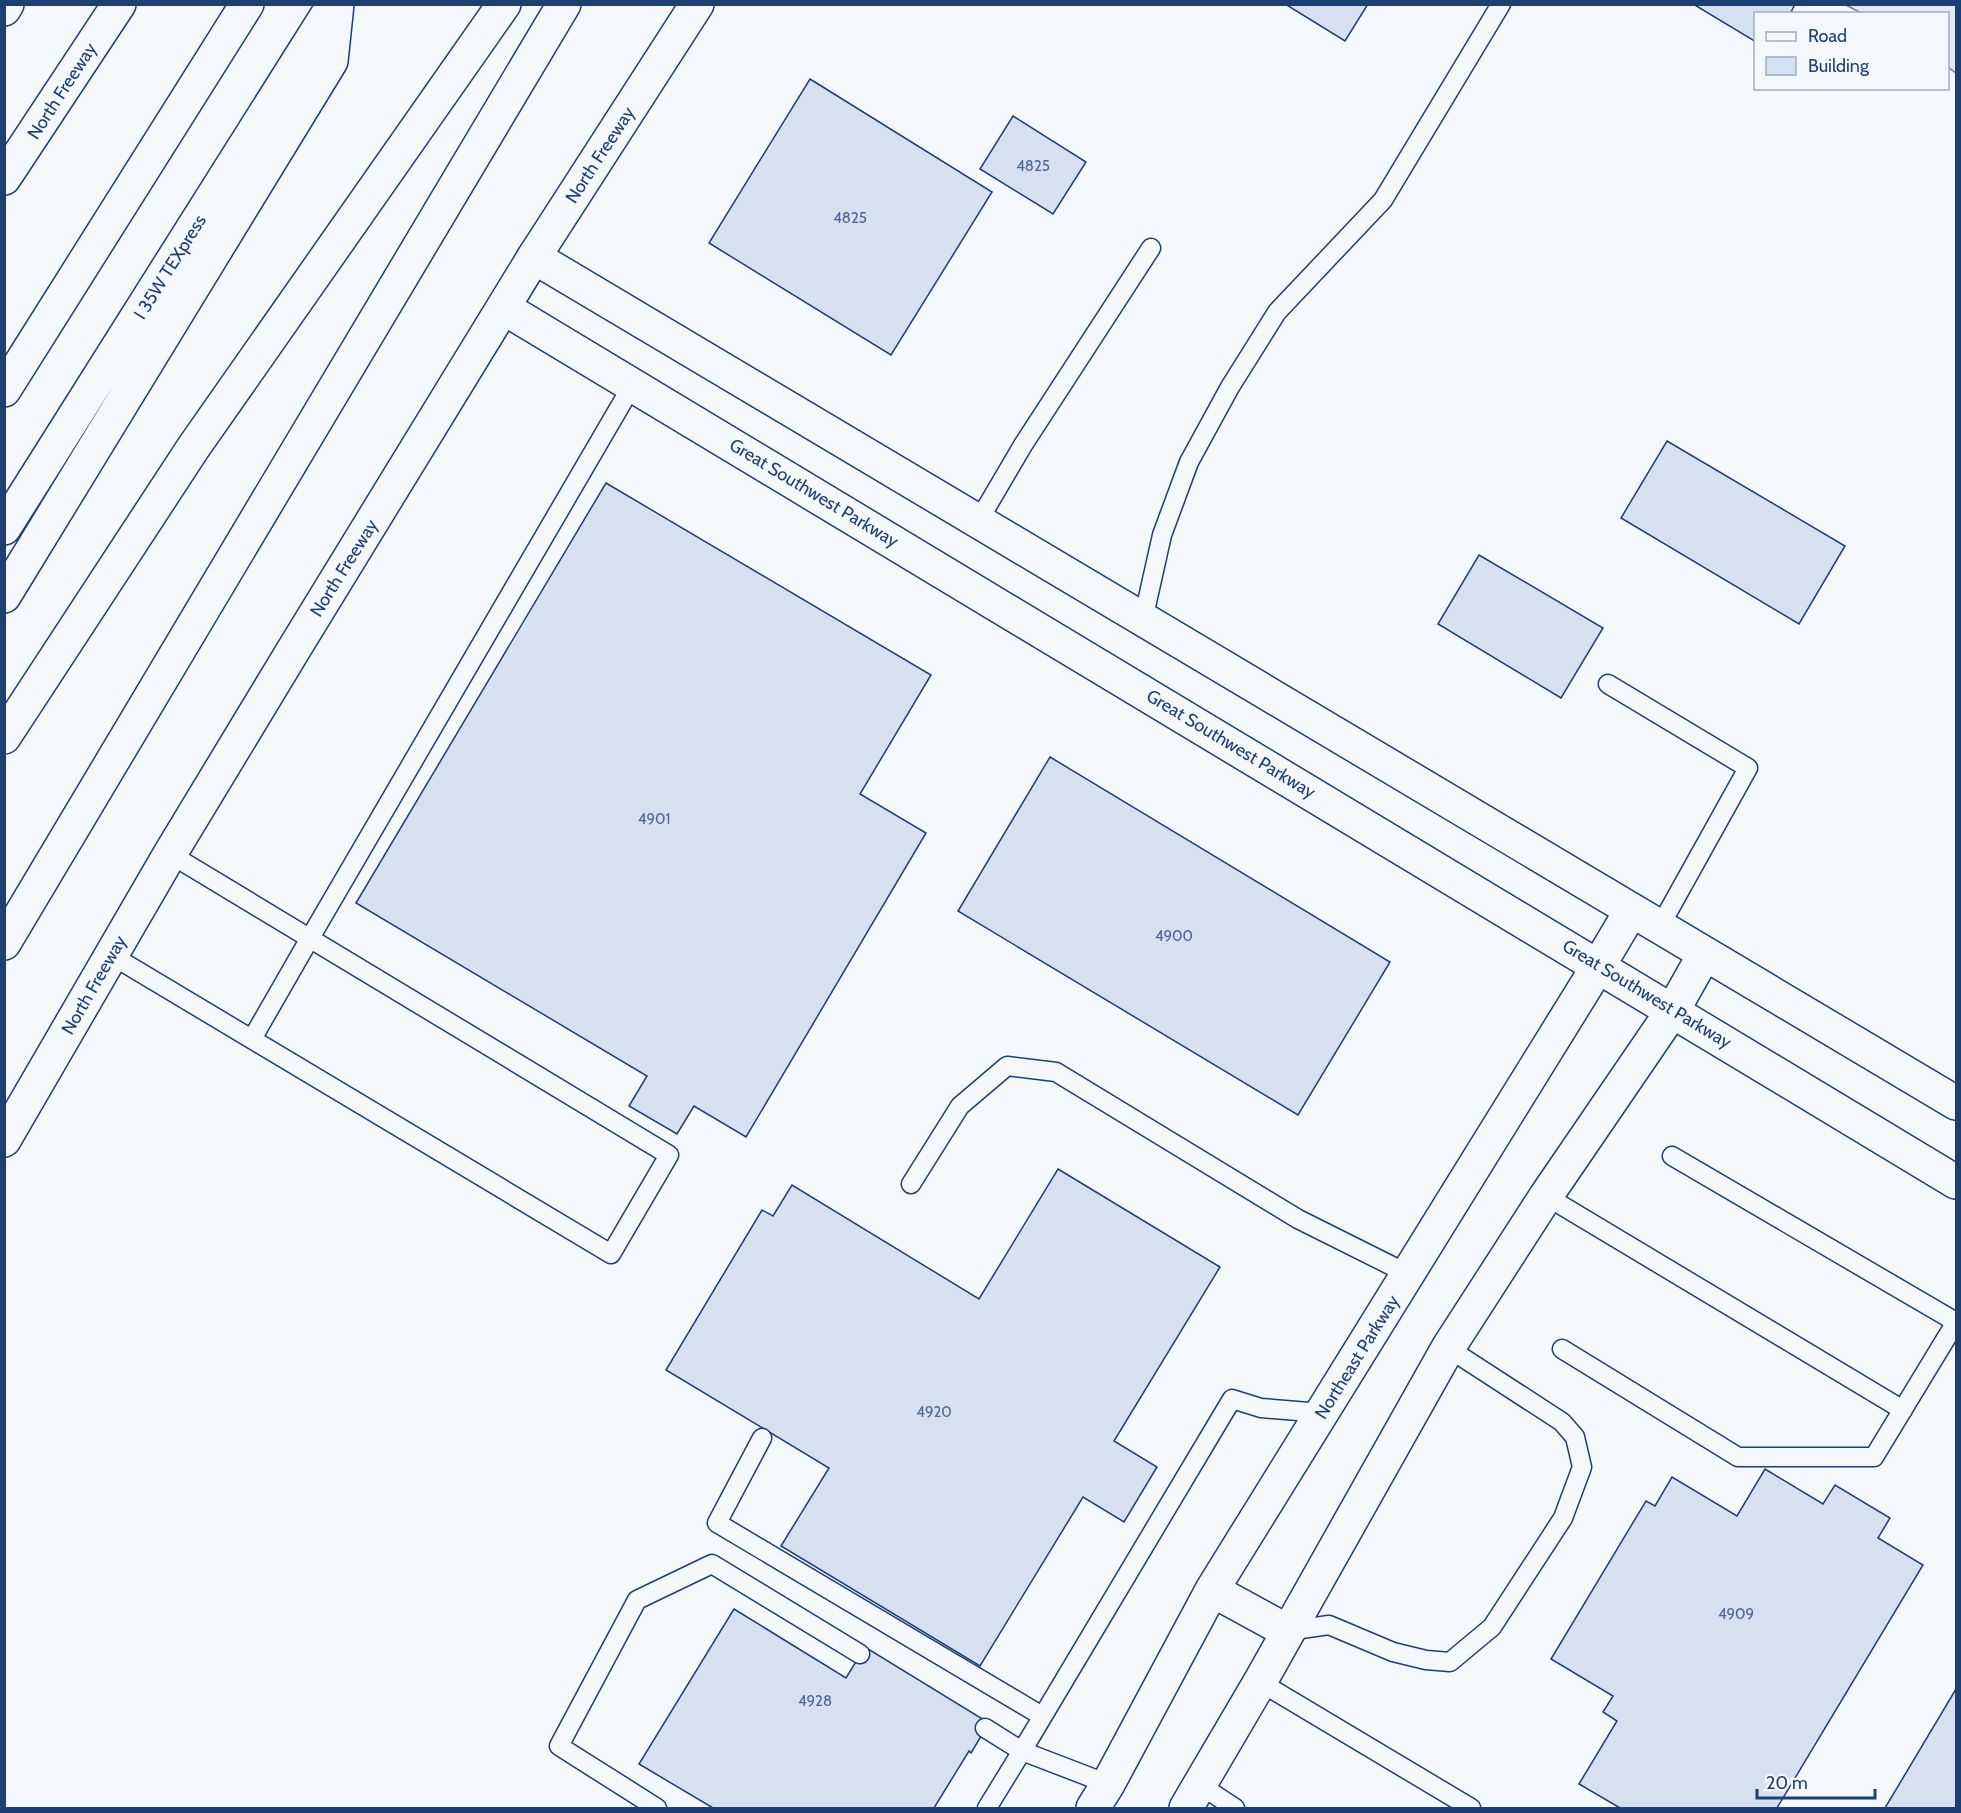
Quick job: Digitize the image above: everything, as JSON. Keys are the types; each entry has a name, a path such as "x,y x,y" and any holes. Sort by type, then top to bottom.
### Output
{"main road":[{"path":"4,9 7,4"},
{"name":"North Freeway","path":"4,178 119,4"},
{"path":"4,390 247,4"},
{"path":"4,596 331,61 335,4"},
{"name":"I 35W TEXpress","path":"4,528 335,4"},
{"path":"4,737 193,448 504,4"},
{"path":"4,943 564,4"},
{"name":"North Freeway","path":"4,1140 170,854 534,257 697,4"},
{"path":"534,257 1956,1103"},
{"name":"Great Southwest Parkway","path":"504,308 1599,965 1956,1182"},
{"name":"Northeast Parkway","path":"1101,1796 1212,1590 1631,911"},
{"path":"1193,1797 1448,1348 1546,1196 1672,1010 1704,955"},
{"path":"1212,1590 1287,1631"}],"lane":[{"path":"1143,620 1162,535 1189,462 1230,387 1277,312 1383,200 1501,4"},
{"path":"979,520 1023,445 1151,248"},
{"path":"252,1039 633,384"},
{"path":"1608,684 1748,768 1659,928"},
{"path":"111,955 611,1254 669,1155 170,854"},
{"path":"911,1184 960,1106 1007,1066 1056,1072 1298,1219 1408,1274"},
{"path":"1562,1350 1738,1457 1874,1457 1956,1322 1672,1156"},
{"path":"1546,1196 1903,1410"},
{"path":"1287,1631 1329,1625 1393,1652 1426,1660 1450,1662 1492,1627 1563,1518 1582,1467 1575,1437 1562,1422 1448,1348"},
{"path":"987,1809 1232,1399 1260,1408 1322,1413"},
{"path":"762,1438 717,1523 1042,1716"},
{"path":"657,1809 559,1746 637,1600 712,1564 860,1654"},
{"path":"1260,1682 1471,1809"},
{"path":"985,1728 1101,1796"},
{"path":"1193,1797 1236,1809"}],"shaded area":[{"path":"1846,5 1956,5 1956,73 1949,68 1949,12 1859,12"}],"building":[{"path":"1285,4 1368,4 1345,41"},
{"path":"1693,4 1795,4 1791,12 1754,12 1754,41"},
{"path":"810,79 992,192 891,355 709,243"},
{"path":"1013,116 1086,162 1053,214 980,169"},
{"path":"1667,441 1845,546 1799,624 1621,518"},
{"path":"606,483 931,675 860,794 926,833 746,1137 694,1106 677,1134 629,1106 647,1076 356,903"},
{"path":"1479,555 1603,628 1561,698 1438,624"},
{"path":"1050,757 1390,962 1298,1115 958,911"},
{"path":"1058,1169 1220,1267 1114,1441 1157,1467 1124,1522 1083,1497 980,1666 781,1546 829,1468 666,1370 762,1210 773,1216 792,1185 979,1299"},
{"path":"1765,1469 1823,1504 1835,1485 1890,1518 1878,1538 1923,1565 1777,1808 1620,1808 1579,1784 1617,1721 1603,1712 1613,1696 1551,1659 1646,1501 1655,1506 1672,1477 1737,1516"},
{"path":"734,1609 846,1678 865,1647 989,1723 934,1808 713,1808 639,1764"},
{"path":"1956,1689 1956,1808 1885,1808"}]}
